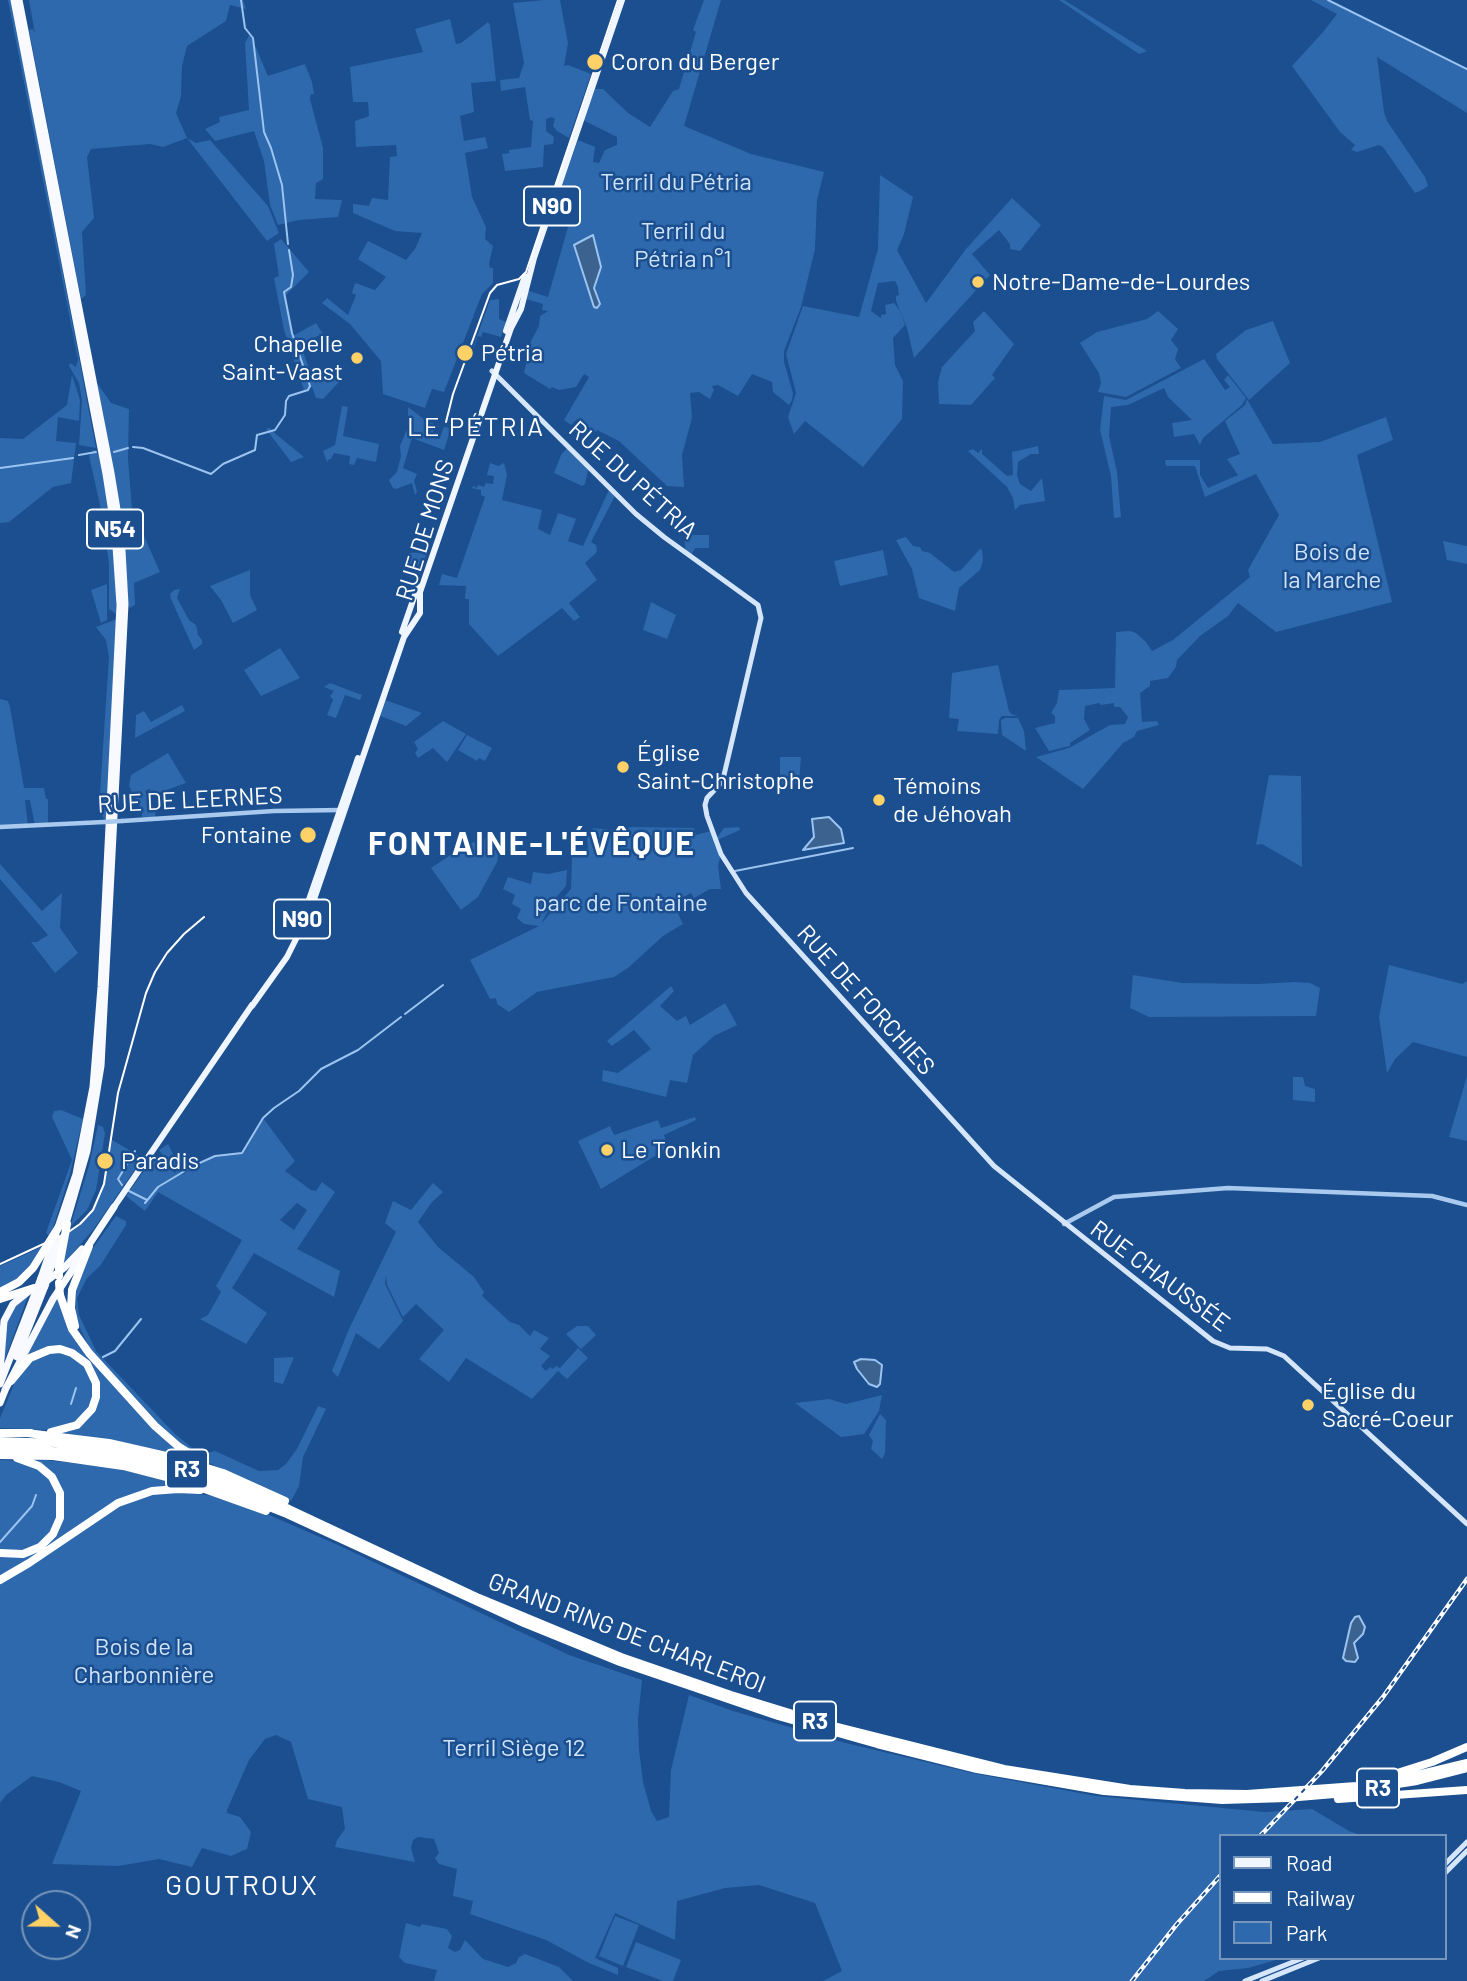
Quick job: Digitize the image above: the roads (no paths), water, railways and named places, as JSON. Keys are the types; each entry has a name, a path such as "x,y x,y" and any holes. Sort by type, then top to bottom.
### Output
{"highway":[{"name":"N54","path":"3,1387 35,1289 63,1226 87,1151 97,1099 103,1048 125,604 121,533 111,472 17,0"},
{"path":"0,1372 4,1321 13,1304 64,1268 114,1207"},
{"name":"N90","path":"0,1402 3,1387 11,1381 41,1318 114,1207"},
{"path":"63,1226 57,1275 66,1317 80,1342 160,1431 185,1451 223,1473 285,1501 354,1536 361,1543"},
{"path":"0,1292 19,1282 33,1268 63,1226"},
{"path":"80,1342 72,1315 71,1294 89,1246"},
{"path":"3,1387 45,1286 57,1275"},
{"path":"0,1299 35,1289"},
{"path":"0,1433 61,1431 81,1422 90,1412 94,1401 95,1379 87,1364 76,1355 53,1349 40,1352 30,1359 11,1381"},
{"path":"27,1433 126,1446 223,1473"},
{"name":"GRAND RING DE CHARLEROI","path":"0,1441 87,1447 176,1465 261,1496 479,1598 621,1657 780,1710 928,1751 1054,1778 1156,1791 1247,1794 1356,1786 1467,1763"},
{"name":"GRAND RING DE CHARLEROI","path":"0,1448 87,1453 174,1471 250,1499 478,1604 620,1662 729,1700 865,1741 1002,1774 1104,1791 1185,1799 1287,1798 1392,1786 1467,1768"},
{"path":"0,1456 53,1456 123,1466 215,1492 349,1544"},
{"path":"0,1456 21,1458 39,1465 56,1484 61,1508 57,1527 40,1547 23,1554 0,1553"},
{"path":"0,1580 106,1510 131,1497 165,1489 215,1492"},
{"path":"1356,1786 1409,1770 1467,1747"},
{"path":"1287,1798 1299,1801 1467,1790"}],"main road":[{"name":"RUE DE MONS","path":"342,810 407,615 494,372 521,309 534,258 622,0"},
{"name":"RUE DE MONS","path":"342,810 404,637 419,614 420,592 494,372"},
{"name":"RUE DU PÉTRIA","path":"494,372 636,514 758,605 761,618 723,778 707,798 705,809"},
{"path":"410,607 415,605 419,608"},
{"path":"407,615 410,620 415,620"},
{"name":"RUE DE FORCHIES","path":"705,809 721,854 746,893 973,1144 1030,1196"},
{"name":"N90","path":"114,1207 252,1006 293,940 342,810"},
{"name":"RUE CHAUSSÉE","path":"1030,1196 1204,1336 1221,1346 1267,1349 1284,1356 1467,1524"},
{"path":"1446,1863 1467,1842"},
{"path":"1446,1872 1467,1851"},
{"path":"1245,1981 1298,1960"},
{"path":"1262,1981 1313,1960"}],"street":[{"name":"RUE DE LEERNES","path":"0,827 278,811 342,810"},
{"path":"1064,1224 1114,1197 1228,1188 1427,1195 1467,1205"}],"waterway":[{"path":"241,0 245,28 253,38 264,132 282,185 288,244"},
{"path":"1328,0 1467,69"},
{"path":"133,447 143,448 211,474 223,464 255,450 257,435 275,430 285,415 289,396 308,390 310,386 292,333 284,292 291,287 293,275 289,250"},
{"path":"114,452 128,448"},
{"path":"79,455 96,452"},
{"path":"0,468 73,458"},
{"path":"735,871 853,848"},
{"path":"405,1014 443,985"},
{"path":"145,1203 158,1187 193,1166 215,1156 242,1153 263,1118 274,1108 299,1091 321,1069 358,1050 401,1017"},
{"path":"122,1185 118,1179 135,1151"},
{"path":"129,1191 147,1200"},
{"path":"103,1357 115,1351 141,1319"},
{"path":"71,1404 76,1388"},
{"path":"0,1542 32,1506 36,1495"}],"tram line":[{"path":"446,422 453,394 490,293 497,285 519,279 526,272 618,0"},
{"path":"0,1264 67,1233 93,1210 104,1184 118,1093 146,993 167,953 204,917"}],"railway":[{"path":"1262,1834 1322,1771 1383,1697 1467,1579"},
{"path":"1132,1981 1218,1878"}],"place":[{"name":"Coron du Berger","path":"595,62"},
{"name":"Notre-Dame-de-Lourdes","path":"978,282"},
{"name":"Pétria","path":"465,353"},
{"name":"Chapelle Saint-Vaast","path":"357,358"},
{"name":"Église Saint-Christophe","path":"623,767"},
{"name":"Témoins de Jéhovah","path":"879,800"},
{"name":"Fontaine","path":"308,835"},
{"name":"Le Tonkin","path":"607,1150"},
{"name":"Paradis","path":"105,1161"},
{"name":"Église du Sacré-Coeur","path":"1308,1405"}],"district":[{"name":"LE PÉTRIA","path":"476,427"},
{"name":"FONTAINE-L'ÉVÊQUE","path":"532,844"},
{"name":"GOUTROUX","path":"242,1886"}],"park label":[{"name":"Terril du Pétria","path":"676,182"},
{"name":"Terril du Pétria n°1","path":"683,245"},
{"name":"Bois de la Marche","path":"1332,566"},
{"name":"parc de Fontaine","path":"621,903"},
{"name":"Bois de la Charbonnière","path":"144,1661"},
{"name":"Terril Siège 12","path":"514,1748"}]}
